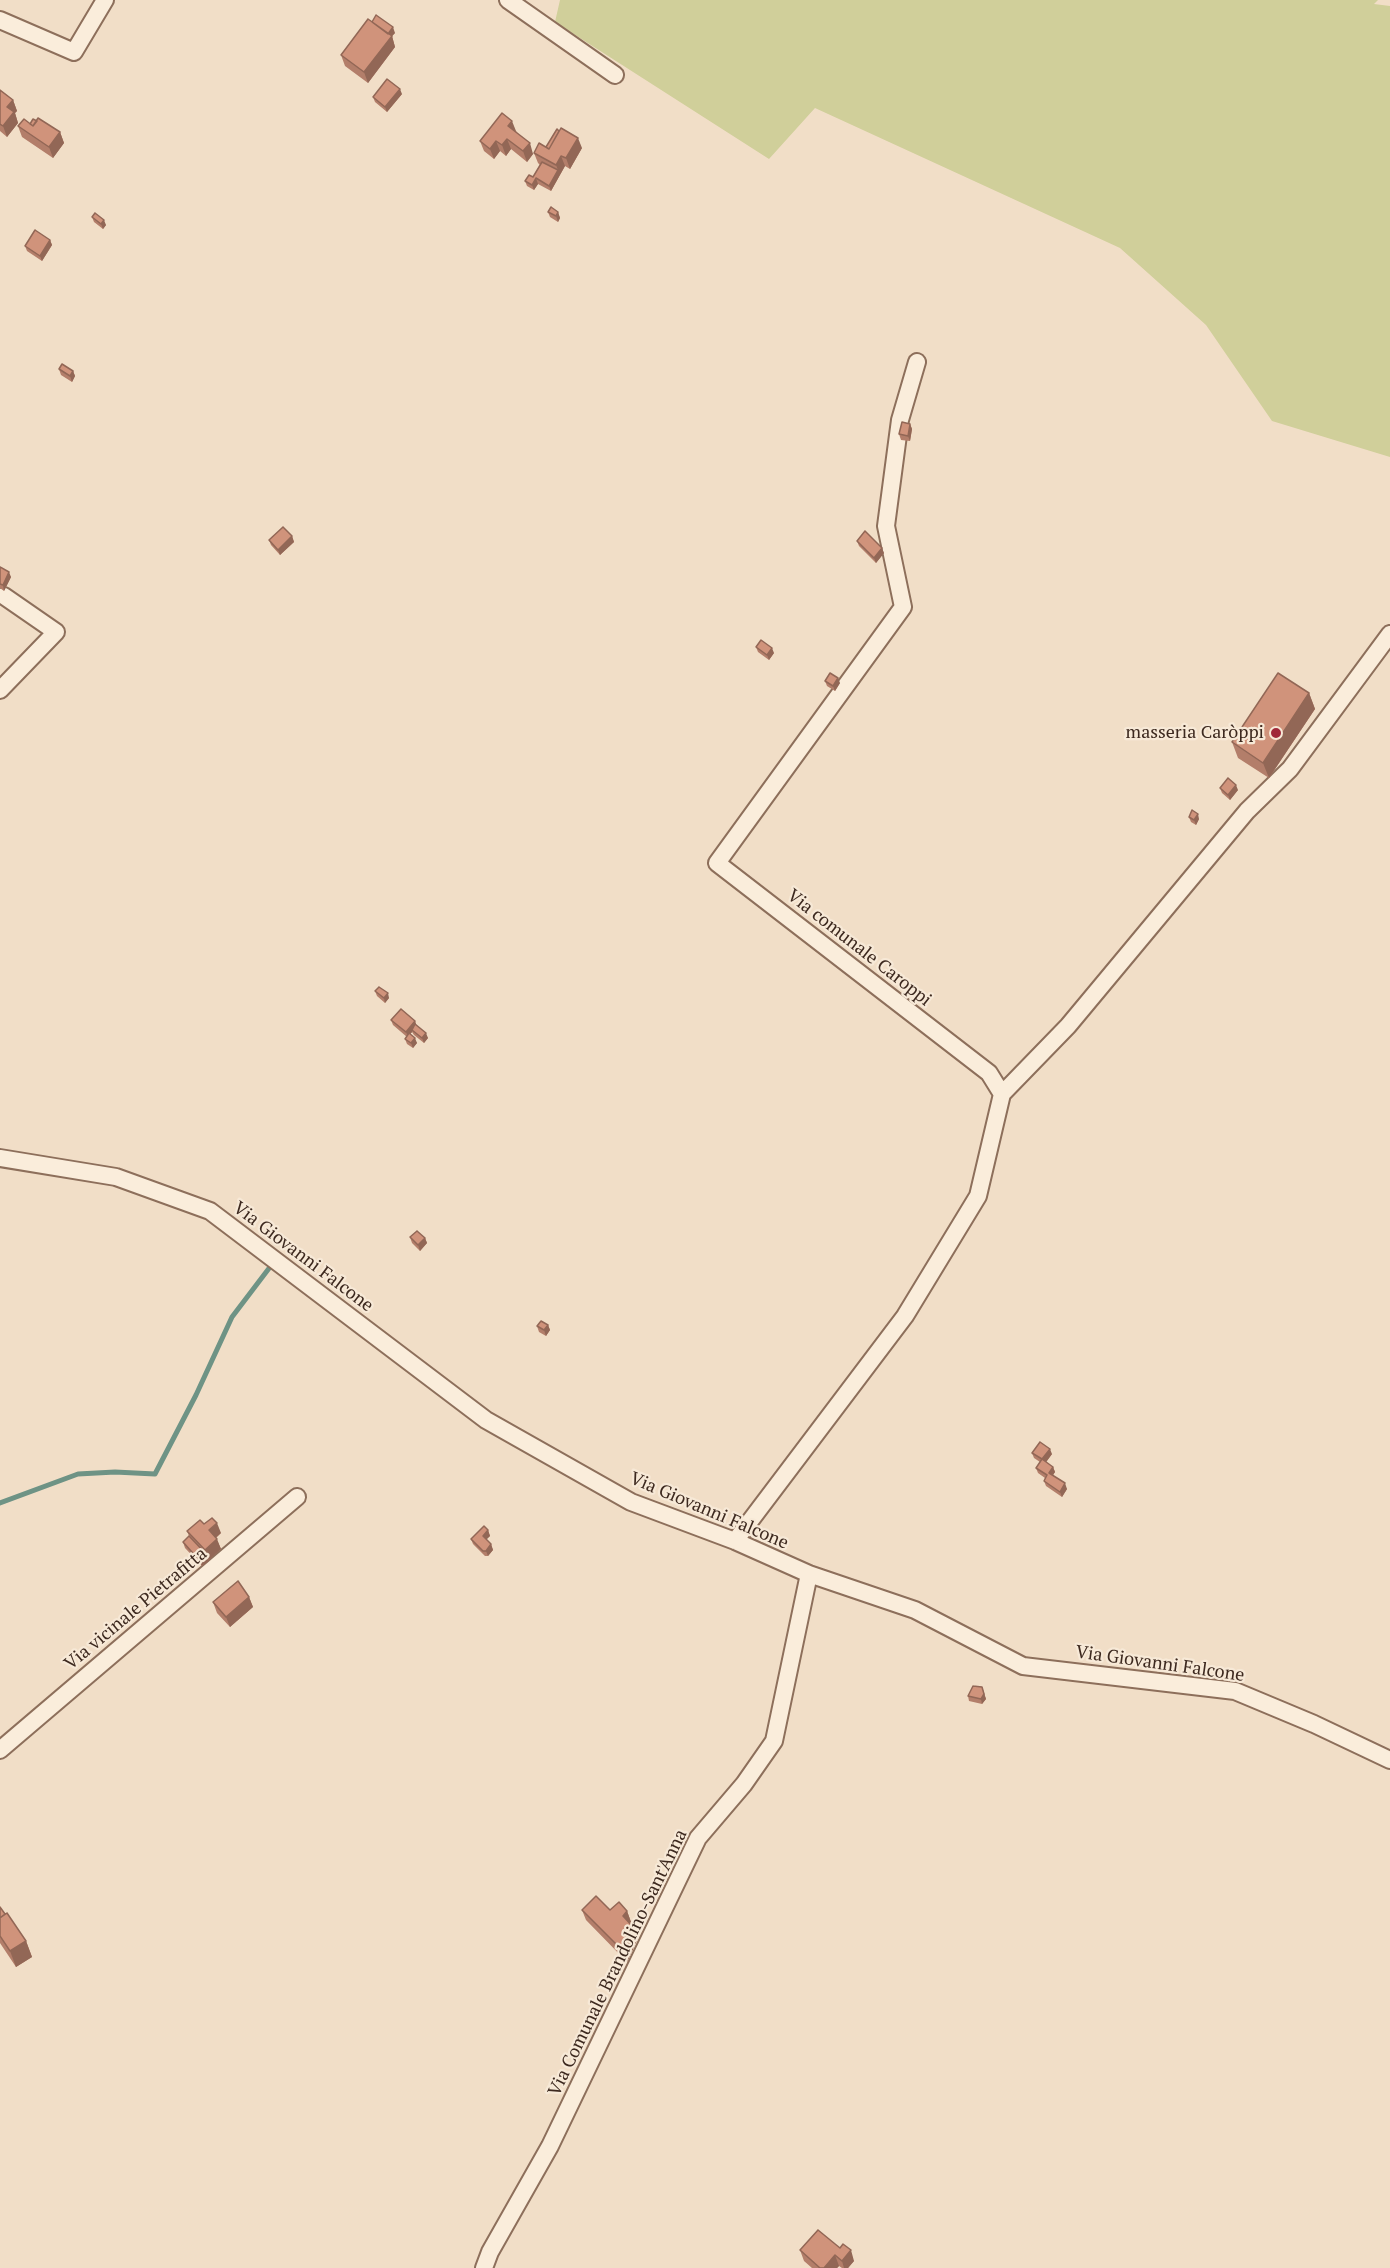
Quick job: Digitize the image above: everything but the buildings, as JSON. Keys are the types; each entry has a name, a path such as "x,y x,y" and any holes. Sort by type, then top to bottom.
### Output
{"street":[{"path":"0,20 74,52 105,0"},
{"path":"508,0 615,75"},
{"name":"Via comunale Caroppi","path":"917,362 900,420 886,526 903,608 717,863 989,1073 1002,1094"},
{"path":"0,690 56,632 4,596"},
{"path":"735,1541 904,1316 978,1196 1002,1094 1068,1026 1247,811 1290,769 1390,634"},
{"name":"Via Giovanni Falcone","path":"0,1158 116,1177 210,1211 486,1420 631,1502 735,1541 809,1574 915,1610 1023,1666 1235,1691 1314,1724 1390,1760"},
{"name":"Via vicinale Pietrafitta","path":"0,1750 297,1497"},
{"name":"Via Comunale Brandolino-Sant'Anna","path":"484,2268 490,2252 550,2146 698,1838 744,1784 774,1741 809,1574"}],"shaded area":[{"path":"560,0 1378,0 1374,4 1390,6 1390,457 1272,421 1206,325 1120,248 815,108 769,159 555,22"}],"waterway":[{"path":"0,1503 78,1474 115,1472 155,1474 196,1395 232,1317 270,1267"}],"place":[{"name":"masseria Caròppi","path":"1276,733"}]}
